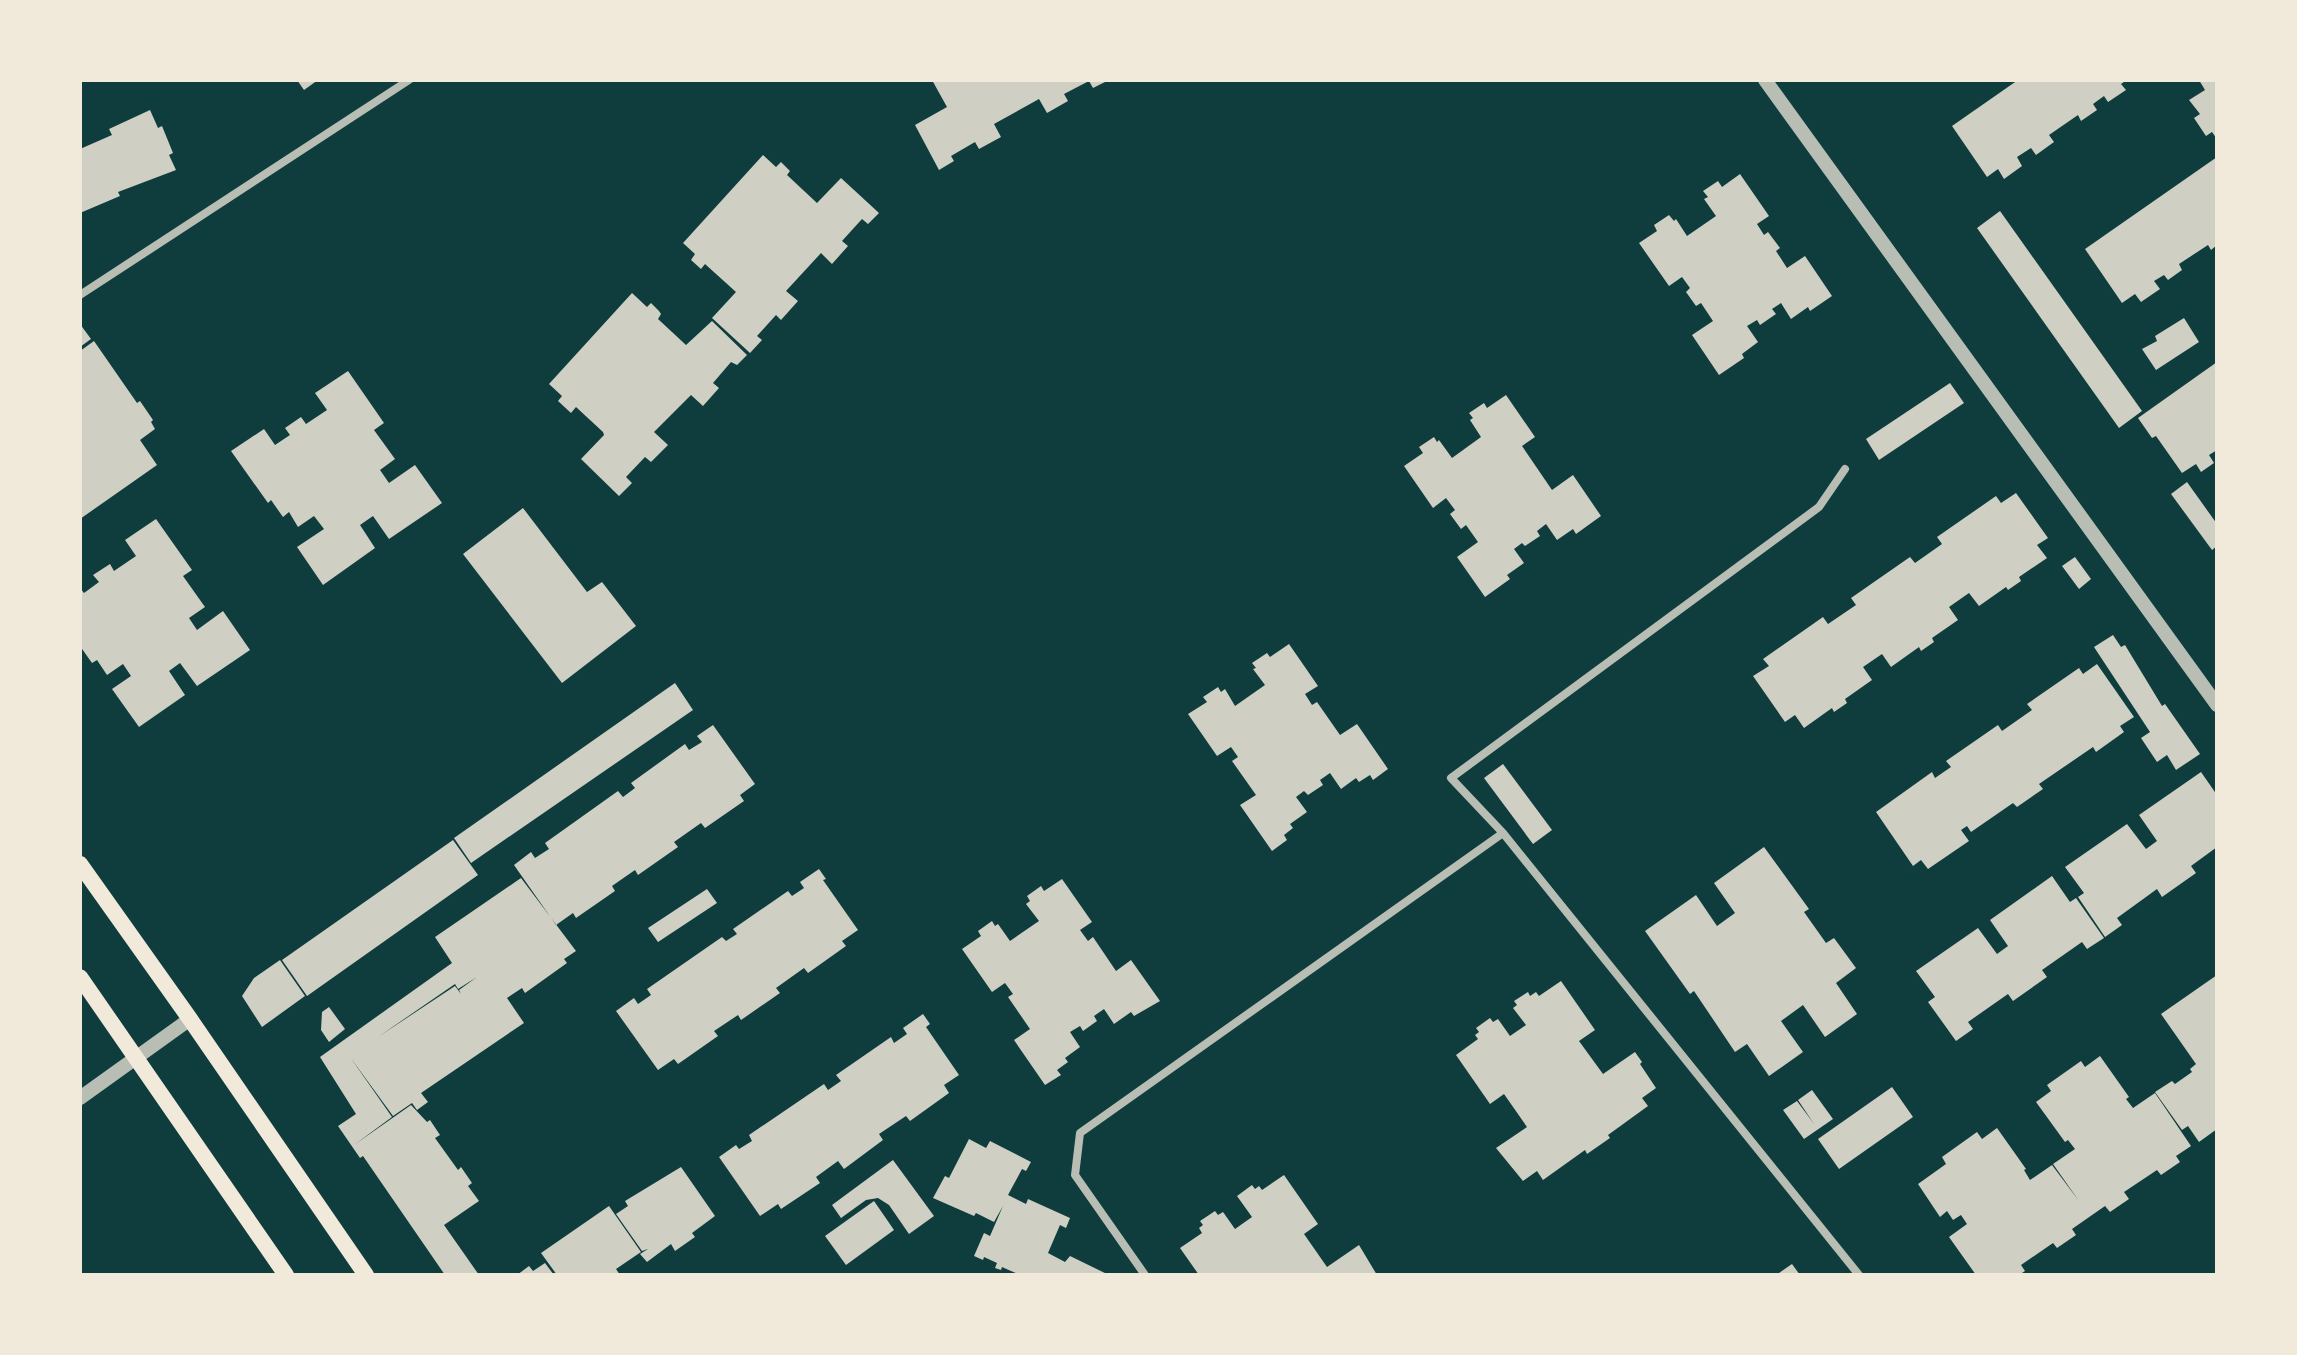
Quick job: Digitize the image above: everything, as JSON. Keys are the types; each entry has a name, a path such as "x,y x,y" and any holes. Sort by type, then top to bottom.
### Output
{"main road":[{"path":"80,864 366,1275"},
{"path":"80,977 286,1275"}],"street":[{"path":"80,295 409,80"},
{"path":"1765,80 2217,705"},
{"path":"1845,469 1819,507 1451,778 1503,833 1859,1275"},
{"path":"1145,1275 1075,1175 1080,1133 1503,833"},
{"path":"80,1098 190,1019"}],"building":[{"path":"297,80 318,80 304,90"},
{"path":"932,80 1109,80 1093,88 1089,81 1064,94 1068,101 1047,113 1039,99 994,124 1001,137 979,149 975,142 951,156 954,161 939,170 915,125 947,107"},
{"path":"2018,80 2127,80 2121,84 2126,90 2108,102 2104,96 2093,104 2097,110 2081,121 2078,115 2049,135 2054,142 2036,155 2031,148 2017,157 2022,166 2004,179 1998,169 1987,177 1952,126"},
{"path":"2199,80 2217,80 2217,139 2212,132 2206,136 2194,118 2200,114 2189,100 2205,90"},
{"path":"150,110 158,128 162,126 176,170 118,192 120,196 80,213 80,149 112,135 109,129"},
{"path":"763,155 776,167 781,162 790,171 787,175 817,203 841,178 879,213 868,224 862,219 842,241 848,246 832,264 821,253 786,291 798,301 781,320 776,315 757,336 762,340 750,353 712,318 736,292 705,264 701,269 691,260 695,254 683,243"},
{"path":"2217,157 2217,245 2211,250 2208,245 2179,264 2182,270 2168,280 2164,275 2154,281 2160,289 2141,302 2135,294 2122,303 2085,249"},
{"path":"1740,174 1769,216 1757,224 1764,235 1768,232 1780,248 1776,251 1787,268 1805,256 1832,296 1791,319 1781,303 1772,309 1776,314 1760,325 1757,320 1747,326 1758,342 1742,354 1744,358 1719,375 1692,335 1713,321 1701,303 1696,306 1686,292 1690,288 1682,277 1669,286 1639,243 1657,231 1654,225 1669,215 1674,221 1676,219 1687,236 1716,216 1704,199 1708,197 1703,191 1718,181 1722,187"},
{"path":"2000,211 2142,411 2119,428 1977,228"},
{"path":"632,293 647,307 651,303 661,314 658,319 686,345 712,321 747,355 737,365 731,362 713,383 719,388 703,406 691,395 654,432 668,445 651,462 645,457 626,477 632,483 619,496 581,459 604,435 603,432 576,407 571,413 558,401 562,396 549,384"},
{"path":"2184,318 2199,342 2156,370 2142,349 2157,341 2155,336"},
{"path":"80,324 91,339 80,347"},
{"path":"94,341 137,403 140,401 153,420 155,429 140,440 157,465 80,519 80,351"},
{"path":"2217,362 2217,450 2209,455 2214,463 2201,472 2196,464 2182,473 2156,436 2152,438 2138,418"},
{"path":"348,371 384,423 374,430 395,459 380,470 389,483 415,465 442,503 389,539 373,516 360,525 375,548 323,585 297,547 324,529 314,516 298,527 289,512 283,517 271,500 268,503 231,451 264,429 275,445 290,435 285,428 301,417 306,424 327,410 315,393"},
{"path":"1950,383 1964,403 1879,460 1866,439"},
{"path":"1506,395 1535,437 1522,446 1552,490 1573,475 1601,516 1576,534 1573,529 1557,540 1546,524 1537,531 1540,536 1514,549 1524,563 1507,575 1510,579 1485,597 1457,557 1478,542 1466,525 1461,529 1450,514 1455,510 1446,498 1433,508 1404,466 1423,453 1419,447 1434,437 1452,458 1481,437 1469,413 1484,403 1487,408"},
{"path":"2187,482 2217,524 2217,546 2212,550 2171,494"},
{"path":"2016,493 2048,538 2037,545 2047,558 2019,577 2021,581 2008,590 2006,587 1979,606 1969,593 1949,607 1958,620 1932,638 1934,642 1921,651 1919,647 1891,667 1882,654 1863,667 1872,680 1845,699 1847,703 1834,712 1832,708 1804,728 1795,715 1785,722 1753,676 1769,666 1763,659 1823,617 1828,624 1856,605 1851,598 1910,557 1915,563 1942,544 1937,537 1996,496 2001,503"},
{"path":"523,508 587,592 602,582 636,626 562,683 463,554"},
{"path":"156,519 192,570 183,576 205,607 189,618 197,630 223,611 250,650 197,686 180,663 169,671 185,695 139,727 112,689 131,676 123,664 107,675 97,660 92,663 80,646 80,588 84,593 99,582 93,575 110,564 114,571 136,556 125,540"},
{"path":"2075,557 2091,579 2079,589 2062,566"},
{"path":"2113,635 2121,647 2125,645 2162,706 2165,704 2200,754 2176,770 2167,755 2157,762 2141,738 2150,732 2094,647"},
{"path":"1289,644 1318,686 1305,694 1312,705 1317,702 1340,735 1357,724 1388,769 1373,780 1370,775 1359,782 1356,778 1341,789 1330,773 1320,780 1323,785 1308,795 1304,791 1296,797 1307,812 1290,824 1293,828 1284,835 1287,840 1272,851 1240,805 1256,795 1232,761 1238,757 1231,747 1217,756 1188,714 1207,702 1203,697 1218,687 1221,692 1225,689 1235,706 1265,685 1252,663 1267,653 1270,657"},
{"path":"2097,664 2134,717 2120,726 2124,732 2096,752 2093,747 2039,784 2043,789 2017,807 2013,803 1971,832 1967,826 1961,830 1969,841 1928,869 1921,860 1913,866 1876,812 1932,772 1935,778 1951,767 1946,761 1998,725 2002,731 2032,710 2027,704 2079,668 2083,674"},
{"path":"675,683 693,710 471,863 454,838"},
{"path":"713,725 755,784 740,795 744,801 705,828 701,823 674,842 678,847 638,875 635,870 612,886 615,891 576,918 573,913 556,925 514,865 531,852 535,858 549,849 545,843 618,791 623,797 635,788 631,783 685,744 689,750 702,742 697,736"},
{"path":"1503,764 1552,830 1533,844 1484,778"},
{"path":"2201,772 2217,795 2217,847 2191,866 2196,873 2162,897 2157,889 2117,918 2122,925 2105,937 2078,897 2084,893 2065,867 2127,824 2146,849 2157,841 2139,815"},
{"path":"453,840 478,875 307,996 282,960"},
{"path":"1764,847 1809,909 1804,912 1826,943 1834,938 1856,968 1836,983 1857,1014 1825,1037 1803,1005 1781,1021 1803,1052 1769,1076 1747,1044 1735,1052 1694,991 1690,994 1645,931 1696,895 1717,926 1735,913 1714,883"},
{"path":"819,869 826,879 823,880 858,930 842,941 846,946 808,973 804,968 776,988 780,993 741,1020 738,1015 714,1031 718,1036 678,1064 674,1059 658,1070 616,1011 634,998 638,1004 651,995 647,989 722,937 726,941 737,934 733,929 788,891 792,896 804,888 800,882"},
{"path":"2052,876 2070,902 2076,898 2104,938 2087,949 2082,942 2042,970 2047,977 2013,1001 2008,994 1968,1022 1973,1029 1956,1041 1928,1002 1935,997 1916,971 1978,928 1997,954 2008,946 1990,920"},
{"path":"521,878 576,951 564,959 567,963 525,993 522,988 507,998 524,1023 421,1093 428,1102 417,1110 412,1103 393,1116 350,1057 392,1117 354,1145 411,1105 427,1122 430,1120 440,1135 435,1138 458,1170 461,1167 472,1183 468,1186 479,1201 444,1225 479,1275 445,1275 363,1156 360,1158 338,1126 356,1114 320,1057 452,963 435,937","holes":["477,977 459,990 461,994 455,986 378,1037 455,984 458,989"]},
{"path":"1062,879 1092,922 1080,930 1088,941 1093,937 1116,971 1131,960 1160,1001 1134,1016 1131,1012 1114,1024 1104,1009 1094,1016 1097,1021 1083,1031 1080,1026 1070,1032 1080,1047 1065,1058 1068,1062 1057,1070 1061,1075 1045,1085 1014,1040 1030,1029 1008,997 1013,994 1005,983 992,992 962,949 981,936 978,931 992,921 995,926 998,924 1010,941 1039,921 1026,904 1030,901 1027,896 1041,886 1044,891"},
{"path":"707,889 717,903 658,942 648,928"},
{"path":"280,960 305,996 262,1027 242,996 254,978"},
{"path":"2217,975 2217,1129 2199,1142 2188,1126 2182,1130 2155,1092 2172,1081 2175,1084 2192,1072 2190,1069 2196,1064 2161,1014"},
{"path":"1561,981 1595,1030 1579,1041 1603,1074 1635,1052 1656,1088 1642,1098 1648,1106 1608,1135 1610,1138 1587,1154 1585,1150 1543,1180 1537,1171 1523,1181 1496,1148 1527,1127 1504,1094 1490,1104 1456,1055 1478,1039 1476,1028 1490,1018 1493,1022 1498,1019 1510,1036 1526,1025 1513,1008 1517,1005 1514,1001 1528,992 1530,996 1536,992 1539,996"},
{"path":"329,1007 345,1029 329,1042 321,1030 322,1012"},
{"path":"923,1014 930,1024 926,1027 959,1075 944,1085 949,1093 910,1121 906,1116 879,1134 883,1140 844,1169 838,1161 816,1177 820,1183 781,1209 778,1204 760,1216 719,1157 736,1145 739,1149 752,1141 749,1135 824,1084 828,1090 841,1081 836,1075 891,1037 894,1043 907,1034 903,1028"},
{"path":"2100,1056 2129,1097 2126,1099 2133,1108 2155,1093 2191,1146 2176,1156 2180,1162 2161,1175 2157,1170 2124,1192 2129,1199 2110,1212 2105,1206 2072,1229 2076,1235 2057,1248 2053,1243 2021,1265 2025,1271 2019,1275 1976,1275 1949,1237 1967,1224 1961,1215 1953,1220 1947,1211 1940,1217 1918,1184 1946,1164 1942,1157 1977,1132 1982,1139 1997,1128 2026,1169 2030,1180 2052,1165 2079,1201 2053,1164 2075,1149 2068,1140 2065,1142 2036,1102 2051,1091 2047,1085 2081,1061 2085,1067"},
{"path":"1892,1087 1913,1117 1839,1169 1818,1139"},
{"path":"1812,1090 1833,1119 1804,1139 1783,1110 1797,1101 1814,1124 1798,1100"},
{"path":"969,1139 986,1148 990,1141 1031,1162 1026,1171 1022,1169 1008,1195 1026,1204 1028,1199 1070,1218 1066,1228 1060,1225 1048,1253 1065,1262 1070,1256 1109,1275 1020,1275 1002,1267 1001,1270 995,1268 997,1263 974,1256 984,1233 990,1236 1003,1206 994,1222 933,1198 945,1176 949,1178"},
{"path":"893,1160 934,1216 909,1234 889,1205 878,1198 866,1200 841,1218 832,1205"},
{"path":"681,1167 715,1216 692,1233 695,1237 675,1251 671,1244 647,1262 640,1254 648,1249 642,1251 616,1214 628,1206 625,1201"},
{"path":"1284,1175 1318,1224 1304,1234 1327,1267 1359,1245 1377,1275 1199,1275 1180,1248 1202,1233 1200,1221 1215,1211 1218,1215 1223,1212 1235,1229 1252,1217 1237,1196 1252,1185 1262,1190"},
{"path":"874,1201 894,1230 846,1265 825,1236"},
{"path":"609,1206 641,1252 616,1269 620,1275 557,1275 541,1253"},
{"path":"545,1263 554,1275 517,1275 529,1266 533,1271"},
{"path":"1792,1264 1800,1275 1776,1275"}]}
